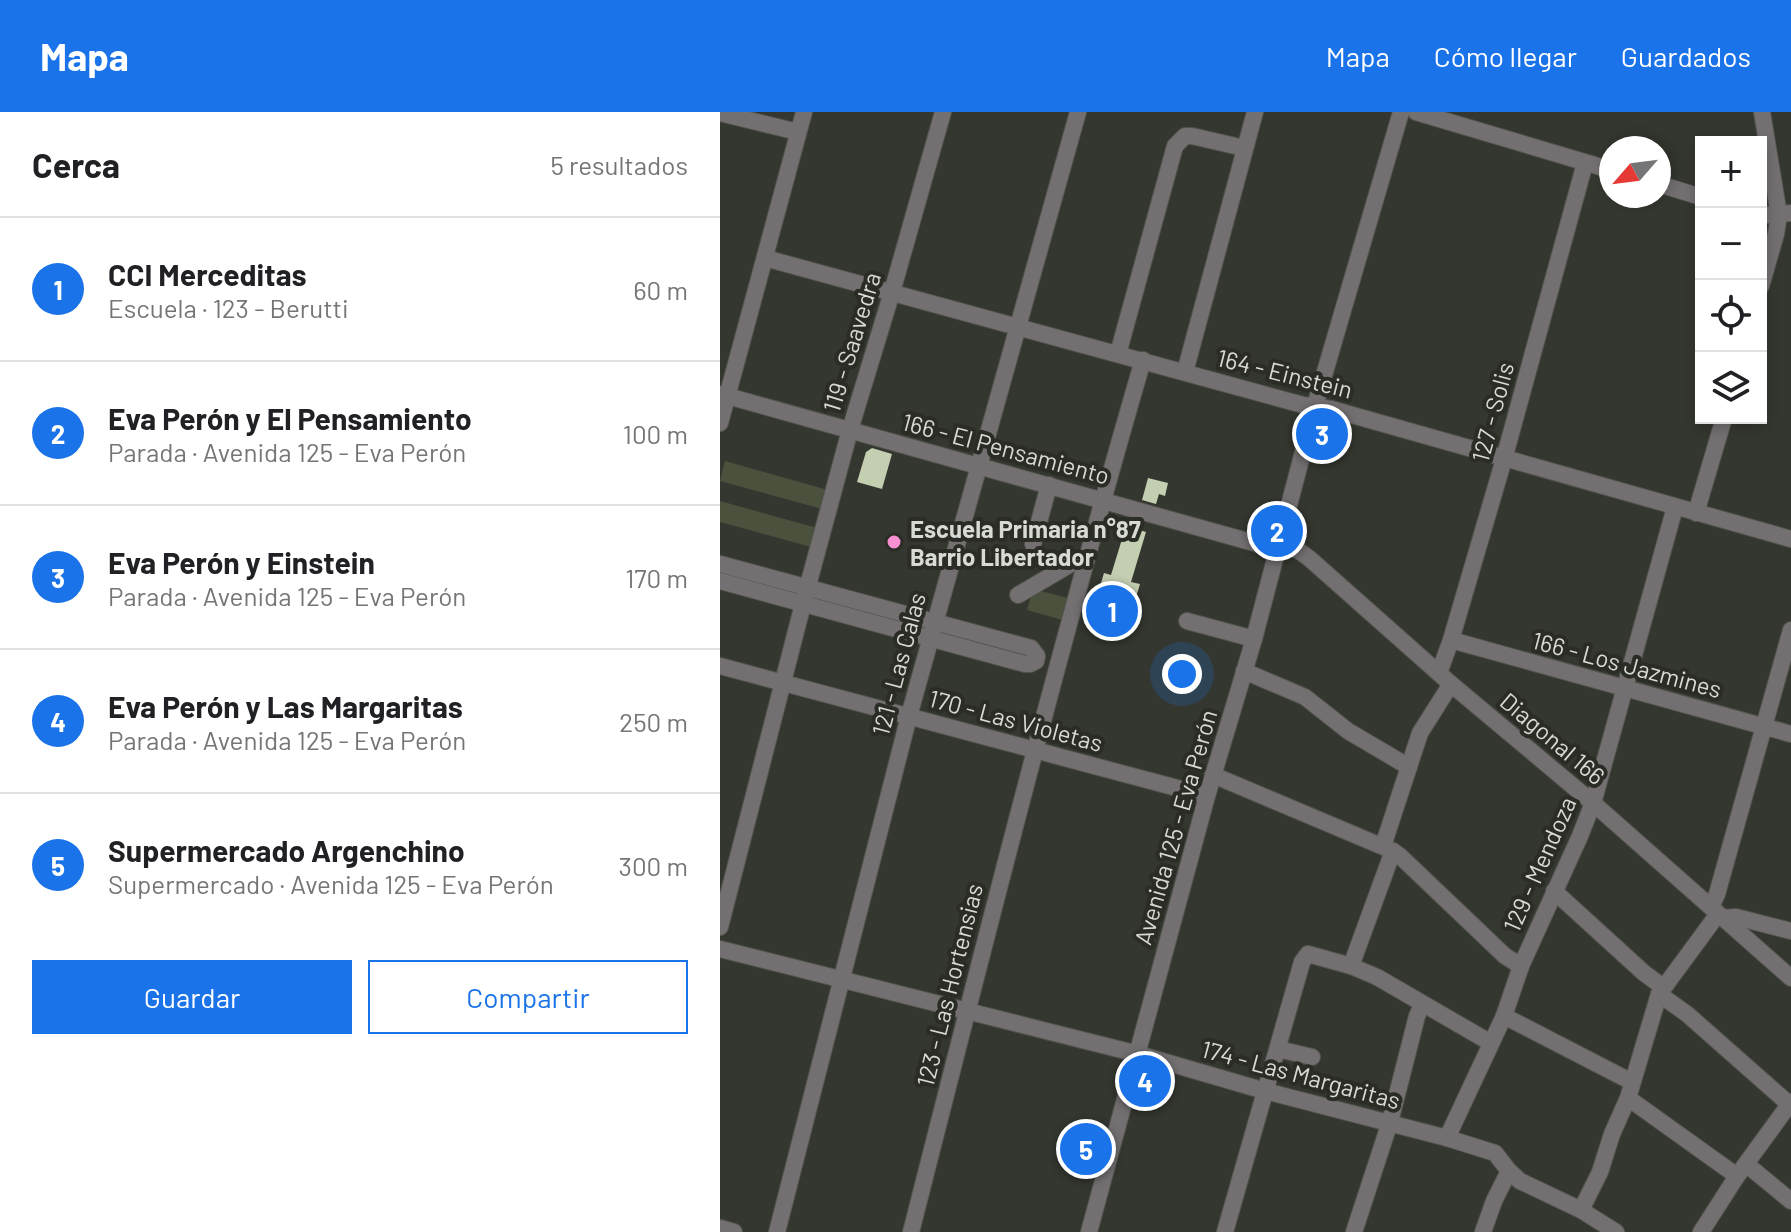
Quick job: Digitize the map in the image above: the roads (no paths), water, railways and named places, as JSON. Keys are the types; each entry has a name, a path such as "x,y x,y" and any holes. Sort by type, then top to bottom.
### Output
{"street":[{"path":"720,423 724,394 804,112"},
{"name":"119 - Saavedra","path":"720,927 850,430 943,112"},
{"name":"121 - Las Calas","path":"777,1232 932,630 1078,112"},
{"path":"1185,372 1255,112"},
{"name":"Avenida 125 - Eva Perón","path":"1089,1232 1207,796 1254,639 1315,406 1401,112"},
{"path":"1416,112 1599,167"},
{"path":"1762,112 1785,214 1763,280"},
{"path":"720,113 798,132"},
{"path":"1118,354 1175,146 1185,136 1192,136 1244,148"},
{"name":"127 - Solis","path":"1351,966 1388,849 1409,767 1445,678 1451,640 1585,163"},
{"path":"1671,188 1695,195"},
{"name":"164 - Einstein","path":"765,258 1303,405 1331,409 1791,539"},
{"name":"123 - Las Hortensias","path":"911,1232 1035,750 1143,360"},
{"name":"166 - El Pensamiento","path":"724,394 1265,546 1279,545"},
{"path":"1696,513 1722,424"},
{"path":"1033,544 1049,485"},
{"name":"129 - Mendoza","path":"1447,1138 1504,1016 1521,966 1593,803 1675,507"},
{"name":"Diagonal 166","path":"1279,545 1289,545 1310,559 1791,978"},
{"path":"1018,595 1074,562 1086,560"},
{"path":"720,564 808,587 932,630 1025,664 1036,661 1037,656 1031,648 932,630 803,604 720,581"},
{"path":"1187,621 1254,639"},
{"path":"1581,1210 1600,1172 1630,1090 1661,990 1717,913 1717,894 1791,630"},
{"name":"166 - Los Jazmines","path":"1451,640 1791,734"},
{"name":"170 - Las Violetas","path":"720,666 1207,796"},
{"path":"1244,671 1305,697 1348,731 1409,767"},
{"path":"1213,775 1388,849 1505,956 1521,966"},
{"path":"1554,891 1687,1014 1790,1103 1701,1232"},
{"path":"1717,913 1791,931"},
{"name":"174 - Las Margaritas","path":"720,949 1138,1054 1495,1153 1520,1181 1581,1210 1616,1232"},
{"path":"1225,1232 1302,962 1308,954 1377,977 1491,1043"},
{"path":"1354,1232 1390,1122 1422,1005"},
{"path":"1504,1016 1630,1090 1791,1201"},
{"path":"1278,1049 1312,1057"},
{"path":"1483,1232 1509,1171"},
{"path":"720,1228 734,1232"}],"place":[{"name":"Eva Perón y Einstein","path":"1322,434"},
{"name":"Eva Perón y El Pensamiento","path":"1277,531"},
{"name":"Escuela Primaria n°87 Barrio Libertador","path":"894,542"},
{"name":"CCI Merceditas","path":"1112,611"},
{"name":"Eva Perón y Las Margaritas","path":"1145,1081"},
{"name":"Supermercado Argenchino","path":"1086,1149"}]}
